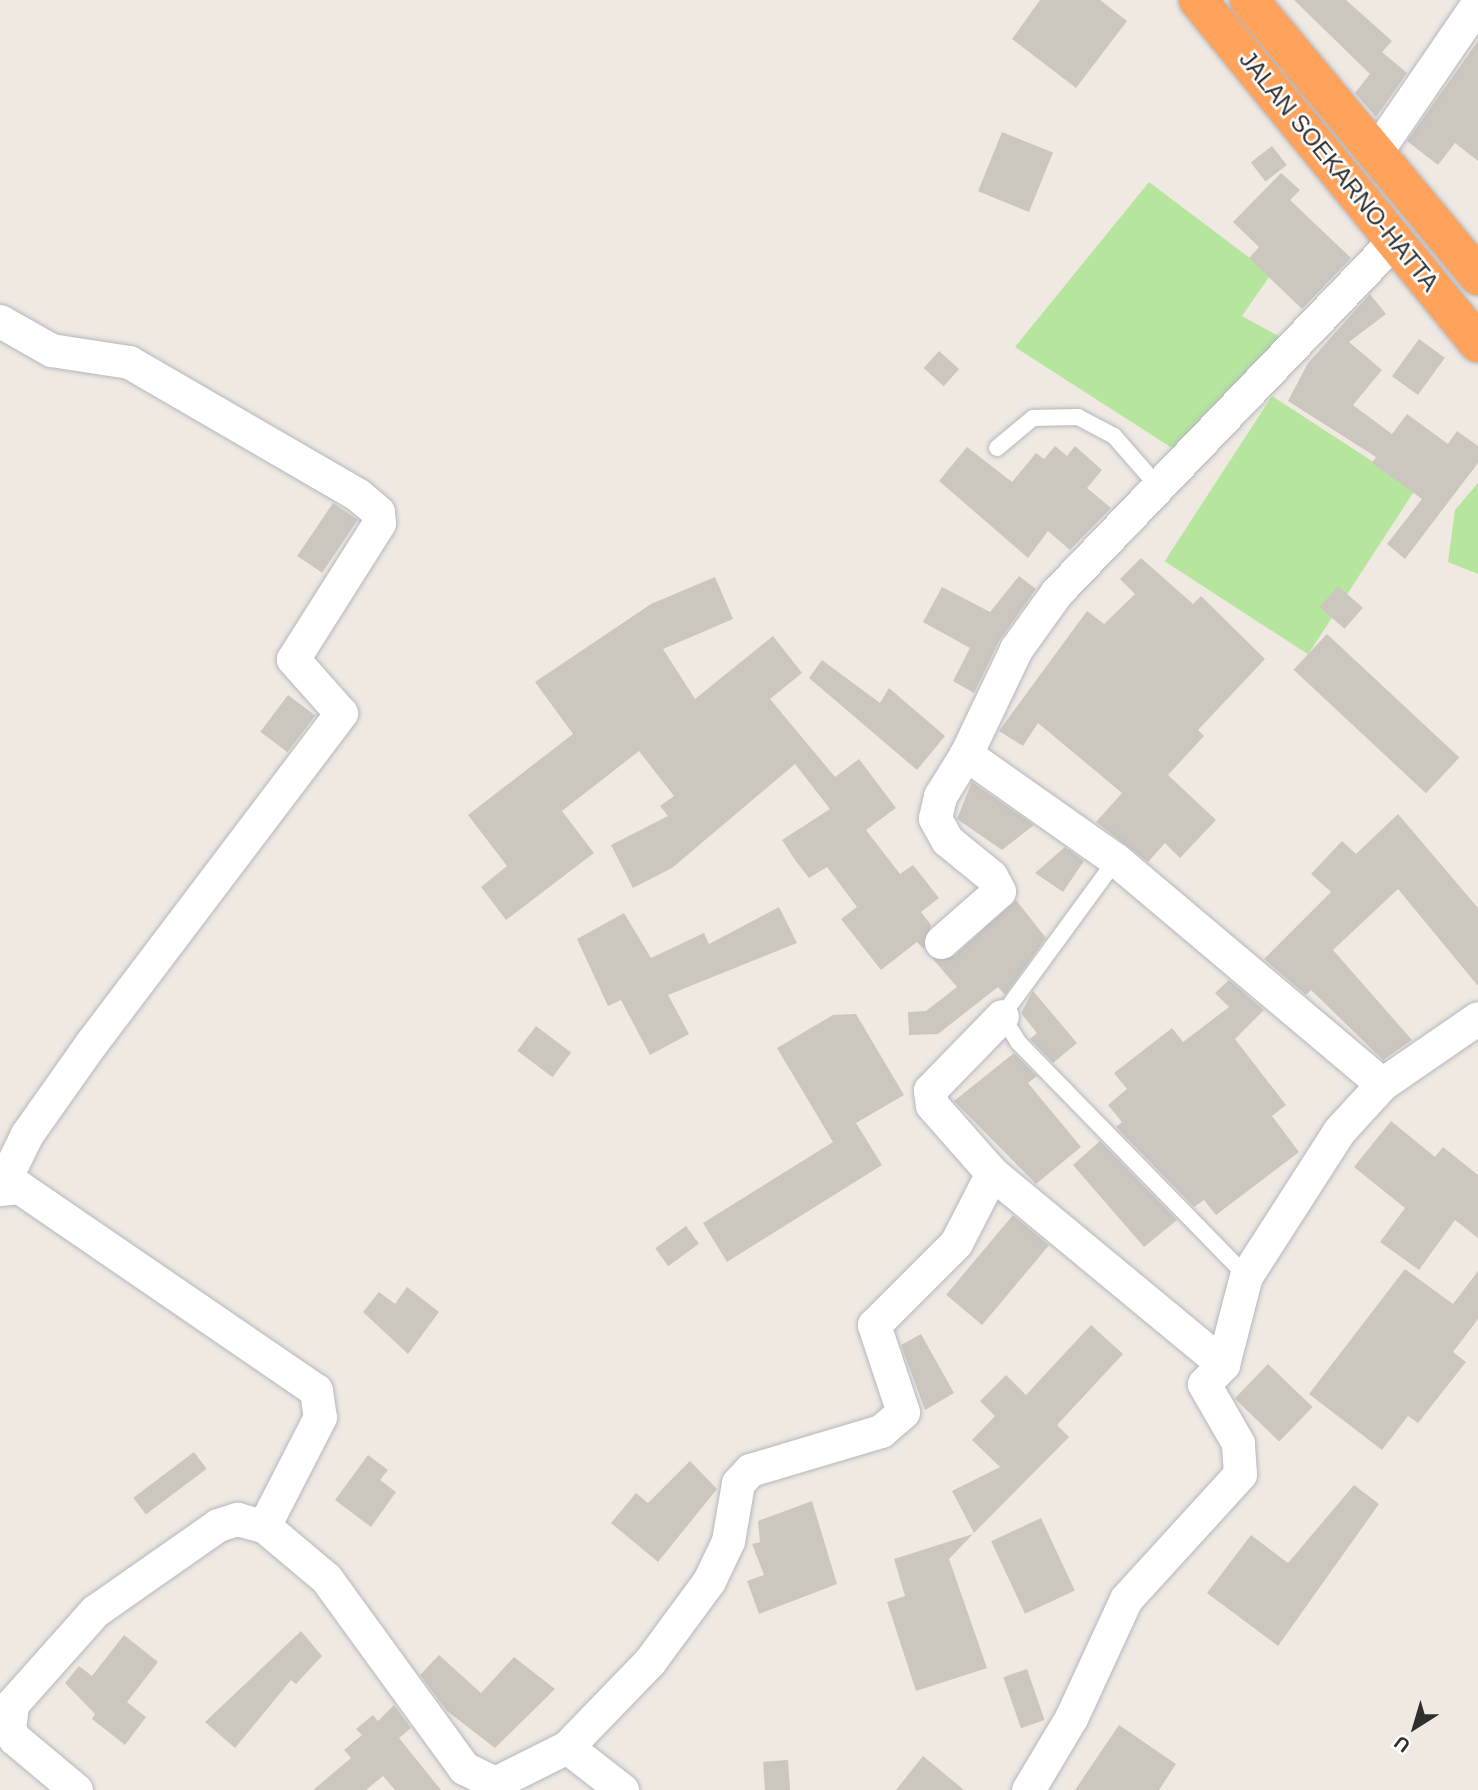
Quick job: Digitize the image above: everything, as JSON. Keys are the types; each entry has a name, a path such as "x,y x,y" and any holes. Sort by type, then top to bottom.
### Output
{"highway":[{"name":"JALAN SOEKARNO-HATTA","path":"1198,0 1396,239 1478,343"},
{"name":"JALAN SOEKARNO-HATTA","path":"1249,0 1378,149 1478,276"}],"street":[{"path":"1378,149 1478,3"},
{"path":"941,942 999,891 991,876 947,840 935,818 940,796 966,754 1027,630 1156,484 1396,239"},
{"path":"0,321 51,350 129,362 358,495 378,512 379,523 293,659 341,713 92,1042 27,1134 1,1188 19,1187 316,1390 320,1417 264,1526"},
{"path":"966,754 1116,860 1382,1084"},
{"path":"1002,1016 930,1090 932,1105 992,1174 1223,1364"},
{"path":"1028,1790 1126,1599 1240,1474 1238,1443 1204,1384 1223,1364 1246,1276 1339,1131 1382,1084 1478,1018"},
{"path":"76,1790 15,1739 8,1717 12,1704 95,1611 218,1525 237,1520 264,1526 326,1578 464,1768 495,1783 567,1747 650,1661 709,1581 728,1541 738,1483 750,1470 896,1423 903,1412 874,1325 956,1243 992,1174"},
{"path":"567,1747 622,1790"},
{"path":"1046,1758 1059,1790"}],"lane":[{"path":"997,448 1033,418 1078,417 1114,436 1156,484"},
{"path":"1116,860 1002,1016 1018,1042 1246,1276"}],"green space":[{"path":"1149,182 1271,274 1242,316 1291,343 1183,455 1015,347"},
{"path":"1272,396 1415,489 1308,654 1165,561"},
{"path":"1478,483 1478,574 1448,562 1455,510"}],"building":[{"path":"1040,0 1100,0 1127,21 1076,88 1012,39"},
{"path":"1294,0 1346,0 1392,41 1382,52 1407,73 1376,117 1355,93 1370,74"},
{"path":"1478,41 1478,161 1455,143 1438,165 1407,141"},
{"path":"1002,132 1053,153 1029,212 978,191"},
{"path":"1272,146 1287,165 1265,182 1251,163"},
{"path":"1281,173 1300,190 1290,200 1351,258 1302,309 1249,258 1259,247 1233,222"},
{"path":"1370,294 1386,314 1349,342 1382,370 1353,405 1392,434 1407,414 1448,444 1457,431 1478,446 1478,463 1405,559 1387,544 1422,499 1372,463 1376,457 1288,401 1308,363"},
{"path":"1419,339 1445,358 1418,395 1392,376"},
{"path":"939,351 959,369 944,386 924,368"},
{"path":"1055,446 1067,456 1075,446 1102,470 1087,488 1111,508 1070,550 1048,531 1028,558 939,481 967,447 1012,482 1036,453 1044,459"},
{"path":"333,503 358,520 322,573 297,556"},
{"path":"1141,558 1193,604 1201,596 1265,659 1198,730 1204,736 1168,775 1216,820 1180,858 1165,843 1148,862 1096,822 1122,793 1038,723 1023,746 999,731 1087,611 1104,624 1135,594 1120,579"},
{"path":"1019,576 1036,589 999,641 974,693 953,681 970,648 923,622 942,587 990,612"},
{"path":"715,577 733,619 663,649 695,699 773,636 802,673 770,699 835,777 859,759 896,808 866,830 900,874 913,865 939,898 921,912 931,925 924,949 917,942 881,970 841,919 857,907 827,867 809,878 795,860 782,840 830,809 795,764 672,868 633,888 611,845 668,816 660,806 674,796 639,751 562,811 594,853 506,920 481,887 507,866 468,815 573,734 535,682 651,604"},
{"path":"1338,586 1363,608 1345,629 1320,607"},
{"path":"1327,634 1459,757 1426,793 1294,670"},
{"path":"822,660 880,703 889,688 945,736 917,770 809,678"},
{"path":"288,695 315,715 287,752 260,732"},
{"path":"972,782 1034,825 1002,850 957,819"},
{"path":"1398,814 1478,908 1478,986 1398,889 1333,950 1412,1040 1383,1060 1311,990 1306,995 1264,959 1331,892 1311,874 1342,841 1356,854"},
{"path":"1065,847 1084,861 1063,892 1035,873"},
{"path":"1016,900 1046,938 1005,995 998,987 938,1034 909,1035 908,1012 926,1011 957,987 932,958 954,956"},
{"path":"779,907 797,943 668,995 689,1034 650,1055 621,1000 608,1006 577,939 624,913 651,958 704,933 709,944"},
{"path":"1229,980 1264,1010 1235,1039 1286,1105 1272,1116 1299,1152 1216,1215 1204,1200 1194,1207 1116,1127 1122,1122 1108,1105 1127,1089 1114,1073 1172,1028 1183,1042 1229,1007 1215,993"},
{"path":"1033,991 1077,1043 1053,1063 1030,1039 1037,1033 1021,1013"},
{"path":"856,1014 904,1095 856,1123 882,1165 727,1262 703,1223 833,1142 777,1048 833,1015"},
{"path":"536,1026 571,1052 552,1077 517,1051"},
{"path":"1014,1053 1037,1076 1028,1083 1081,1147 1036,1184 954,1101"},
{"path":"1391,1121 1435,1157 1443,1147 1478,1175 1478,1238 1455,1220 1419,1270 1380,1242 1405,1208 1354,1167"},
{"path":"1100,1141 1177,1220 1144,1247 1073,1165"},
{"path":"1013,1215 1049,1245 982,1325 946,1295"},
{"path":"686,1226 699,1244 668,1266 655,1248"},
{"path":"1405,1269 1453,1304 1478,1271 1478,1319 1453,1352 1466,1362 1418,1423 1408,1416 1382,1450 1309,1394"},
{"path":"407,1287 439,1312 408,1354 363,1312 379,1292 395,1304"},
{"path":"1091,1325 1123,1354 1057,1425 1069,1437 974,1533 952,1491 1000,1467 972,1440 995,1416 980,1401 1006,1375 1026,1395"},
{"path":"921,1334 954,1393 925,1410 901,1345"},
{"path":"1268,1364 1313,1407 1279,1442 1235,1399"},
{"path":"194,1452 207,1469 146,1515 133,1498"},
{"path":"368,1455 388,1470 380,1480 396,1492 371,1527 335,1500"},
{"path":"690,1461 717,1489 658,1562 611,1523 636,1493 648,1503"},
{"path":"1354,1485 1379,1504 1278,1646 1207,1593 1251,1535 1288,1563"},
{"path":"812,1501 837,1584 759,1614 747,1581 764,1575 752,1544 760,1542 758,1521"},
{"path":"1041,1518 1075,1591 1025,1614 991,1541"},
{"path":"973,1534 949,1559 987,1668 916,1691 887,1602 905,1596 894,1559"},
{"path":"301,1631 322,1656 296,1684 291,1680 235,1748 205,1722"},
{"path":"124,1635 158,1662 127,1702 146,1717 125,1745 92,1719 95,1714 65,1683 79,1666 92,1676"},
{"path":"439,1655 481,1693 514,1657 555,1689 495,1748 447,1711 420,1675"},
{"path":"1027,1669 1045,1720 1021,1728 1003,1677"},
{"path":"394,1705 411,1728 399,1738 441,1790 395,1790 383,1776 366,1790 313,1790 351,1758 344,1750 362,1735 356,1729 373,1715 378,1721"},
{"path":"1119,1725 1176,1764 1159,1790 1075,1790"},
{"path":"923,1756 964,1790 896,1790"},
{"path":"788,1760 790,1790 765,1790 763,1762"}]}
